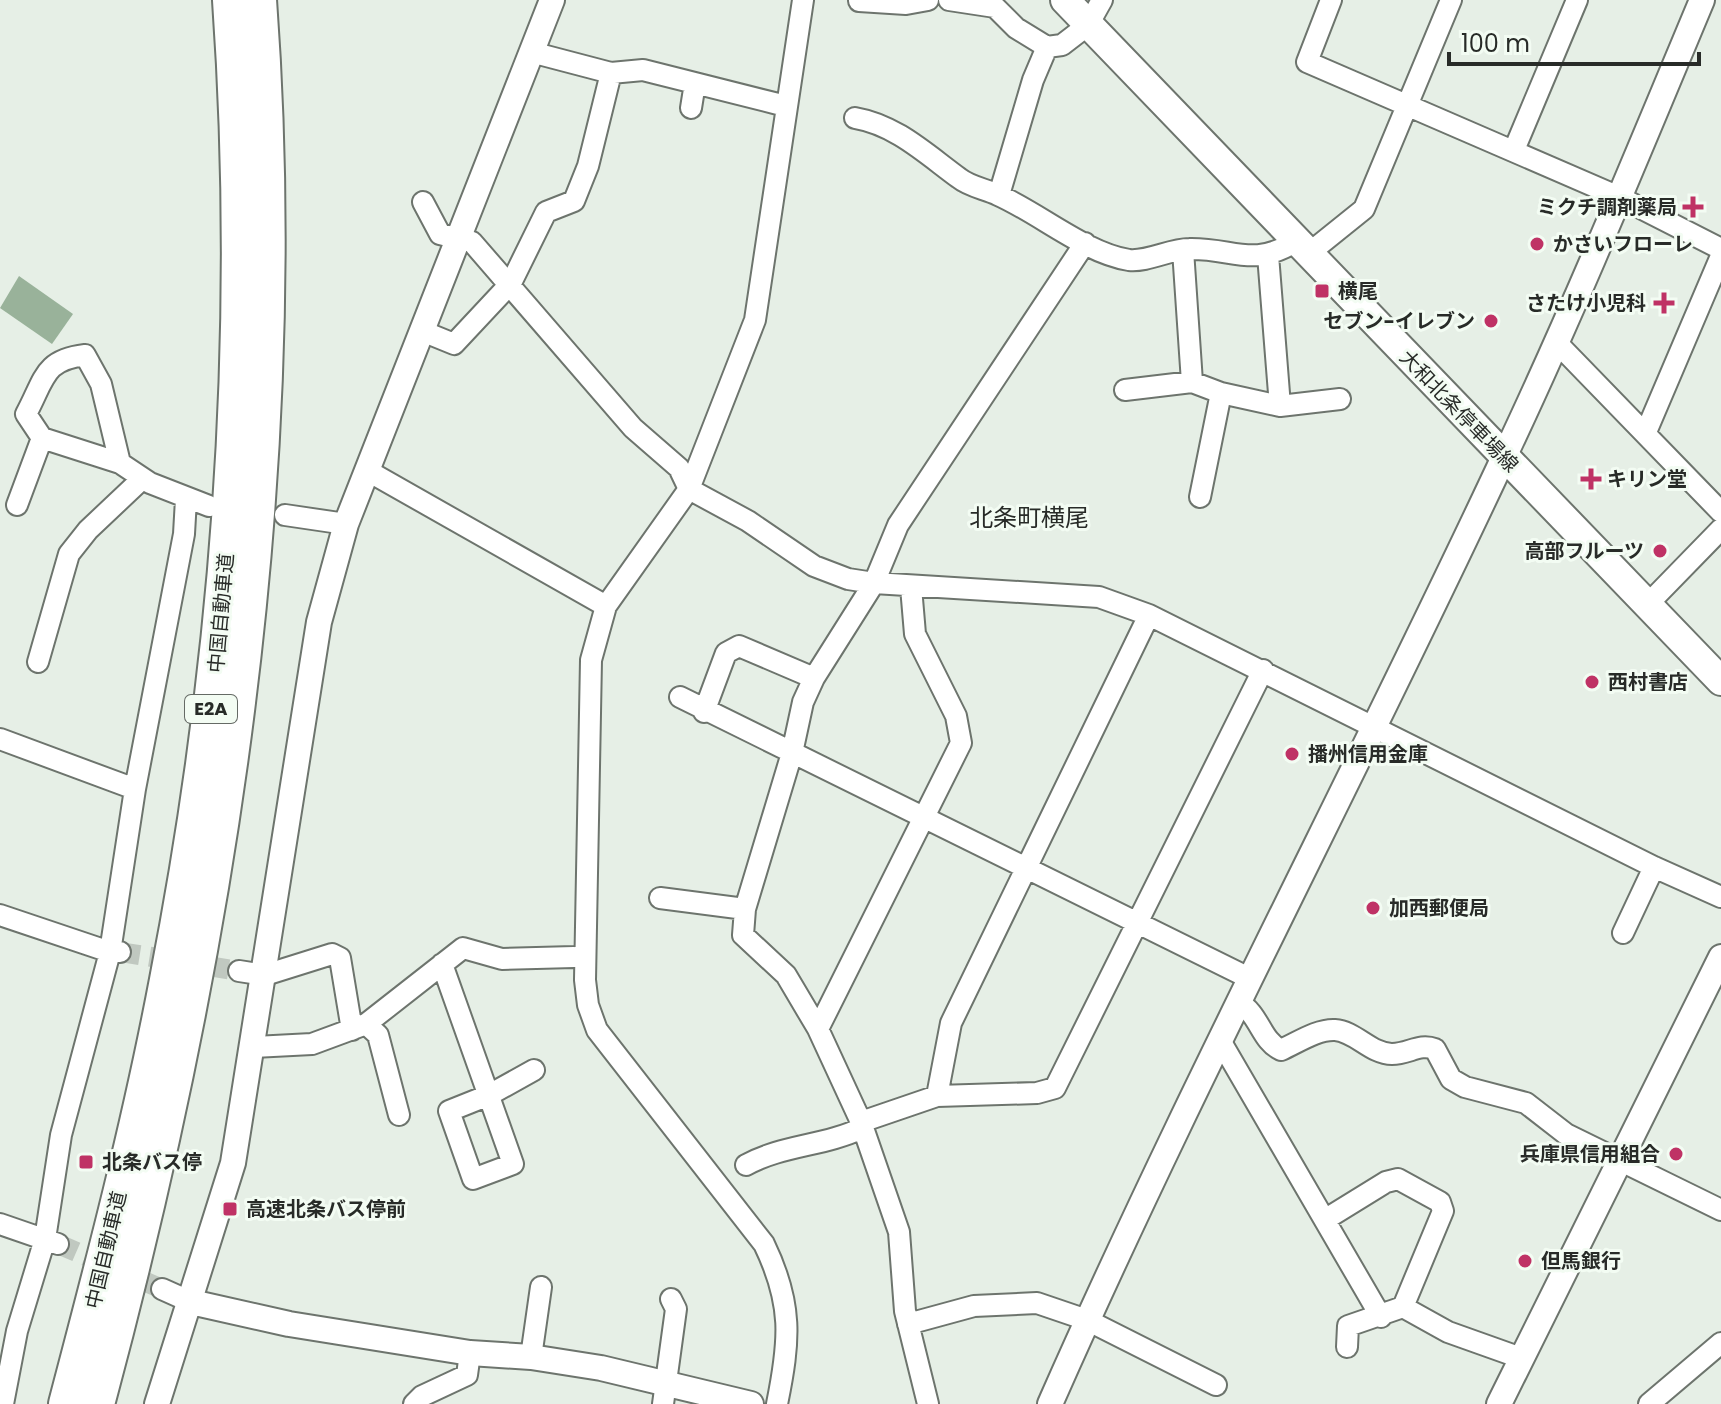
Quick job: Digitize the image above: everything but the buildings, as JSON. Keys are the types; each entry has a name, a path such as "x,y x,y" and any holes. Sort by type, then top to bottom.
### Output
{"highway":[{"name":"中国自動車道","path":"67,1404 168,981 214,691 238,383 240,225 231,0"},
{"name":"中国自動車道","path":"96,1404 150,1189 194,984 239,693 266,382 267,221 258,0"}],"main road":[{"name":"大和北条停車場線","path":"1065,0 1721,681"}],"street":[{"path":"157,1404 233,1163 319,622 346,524 552,0"},
{"path":"777,1404 788,1339 787,1301 776,1269 764,1244 597,1030 588,1005 591,660 606,606 689,489 755,320 803,0"},
{"path":"859,1 906,4 928,0"},
{"path":"949,0 995,7 1016,28 1047,47 1062,45 1088,25 1102,0"},
{"path":"1331,0 1307,62 1619,197 1721,249"},
{"path":"855,118 893,131 962,181 999,195 1085,243 1130,260 1183,250 1251,258 1268,255 1301,248 1364,209 1451,0"},
{"path":"1514,150 1577,0"},
{"path":"1050,1404 1249,978 1504,458 1557,343 1702,0"},
{"path":"999,195 1033,80 1047,47"},
{"path":"531,52 611,73 643,70 778,104"},
{"path":"422,331 454,344 511,283 546,212 574,201 588,166 611,73"},
{"path":"691,108 695,83"},
{"path":"423,202 440,234 472,242 511,283 633,428 679,468 689,489 748,521 814,566 848,579 874,583 1099,597 1149,615 1654,867 1721,897"},
{"path":"928,1404 908,1324 899,1232 861,1125 818,1029 786,975 743,935 745,909 792,753 803,702 814,678 874,583 898,525 1085,243"},
{"path":"1183,250 1192,382"},
{"path":"1268,255 1280,406"},
{"path":"1646,432 1721,256"},
{"path":"1557,343 1721,512"},
{"path":"120,463 101,384 85,355 61,358 51,367 26,414 42,438 120,463 142,479 209,506"},
{"path":"1125,390 1192,382 1221,393 1280,406 1340,399"},
{"path":"1200,497 1221,393"},
{"path":"17,505 42,438"},
{"path":"368,471 606,606"},
{"path":"38,662 69,554 88,530 142,479"},
{"path":"3,1404 17,1331 51,1242 61,1135 115,952 135,789 184,534 186,499"},
{"path":"285,515 346,524"},
{"path":"1647,605 1721,529"},
{"path":"818,1029 961,743 956,716 915,634 911,587"},
{"path":"937,1096 951,1023 1029,868 1149,615"},
{"path":"704,712 726,653 739,646 814,678"},
{"path":"746,1165 768,1153 842,1138 861,1125 937,1096 1037,1093 1055,1088 1263,670"},
{"path":"680,697 704,712 1249,978"},
{"path":"0,739 135,789"},
{"path":"1623,933 1654,867"},
{"path":"660,898 745,909"},
{"path":"0,915 115,952"},
{"path":"253,1047 312,1044 359,1027 463,948 502,959 574,957"},
{"path":"239,971 265,975 332,954 340,958 359,1027"},
{"path":"1499,1404 1621,1164 1721,957"},
{"path":"442,964 489,1095 534,1070"},
{"path":"1239,1003 1248,1008 1272,1046 1281,1050 1323,1031 1337,1029 1381,1053 1395,1054 1425,1045 1435,1049 1451,1079 1465,1087 1526,1103 1566,1134 1621,1164 1721,1210"},
{"path":"359,1027 378,1035 399,1115"},
{"path":"1221,1042 1381,1317"},
{"path":"1326,1219 1386,1182 1398,1179 1440,1202 1443,1211 1403,1307 1348,1326 1345,1334 1347,1347"},
{"path":"0,1224 51,1242"},
{"path":"531,1357 541,1287"},
{"path":"162,1289 191,1302 289,1324 470,1353 531,1357 665,1394 751,1404"},
{"path":"665,1394 676,1309 671,1299"},
{"path":"908,1324 974,1306 1037,1303 1087,1320 1216,1385"},
{"path":"1403,1307 1448,1332 1521,1358"},
{"path":"1649,1404 1721,1343"},
{"path":"414,1404 422,1396 467,1375 470,1353"}],"shaded area":[{"path":"19,276 73,314 52,344 0,308"}],"tunnel":[{"path":"120,952 239,971"},
{"path":"58,1244 162,1289"}],"place":[{"name":"ミクチ調剤薬局","path":"1693,207"},
{"name":"かさいフローレ","path":"1537,244"},
{"name":"横尾","path":"1322,291"},
{"name":"さたけ小児科","path":"1664,303"},
{"name":"セブン-イレブン","path":"1491,321"},
{"name":"キリン堂","path":"1591,479"},
{"name":"高部フルーツ","path":"1660,551"},
{"name":"西村書店","path":"1592,682"},
{"name":"播州信用金庫","path":"1292,754"},
{"name":"加西郵便局","path":"1373,908"},
{"name":"兵庫県信用組合","path":"1676,1154"},
{"name":"北条バス停","path":"86,1162"},
{"name":"高速北条バス停前","path":"230,1209"},
{"name":"但馬銀行","path":"1525,1261"}],"district":[{"name":"北条町横尾","path":"1029,518"}]}
